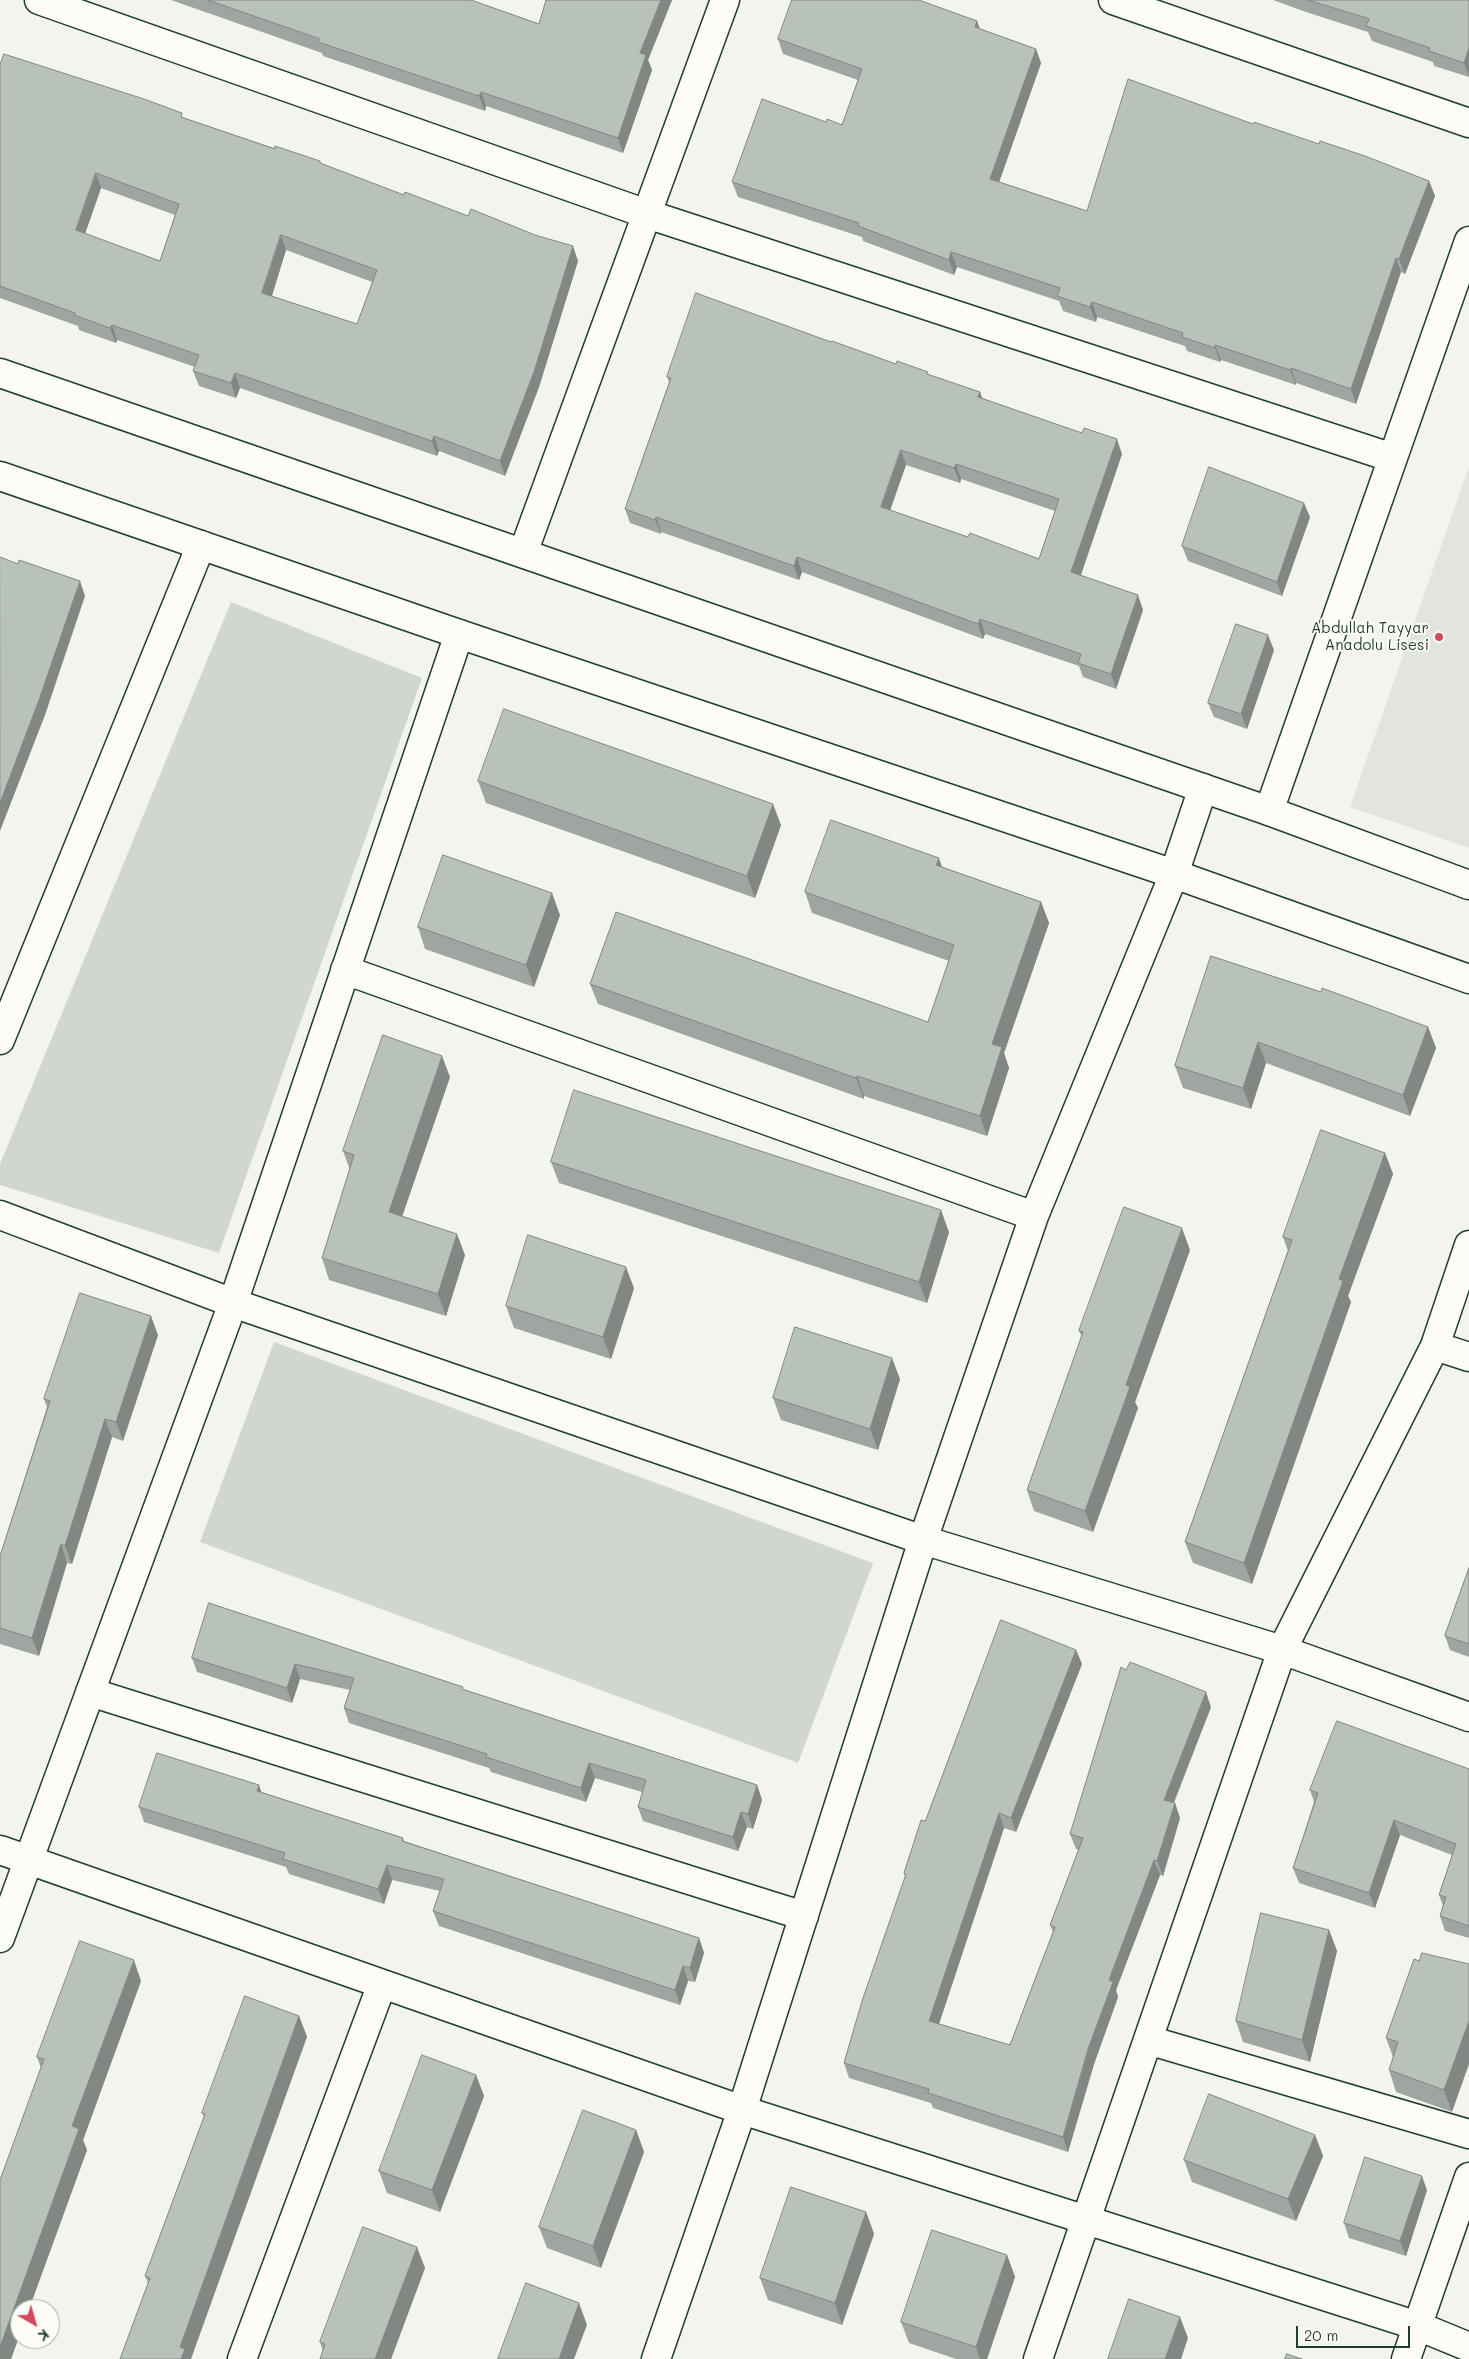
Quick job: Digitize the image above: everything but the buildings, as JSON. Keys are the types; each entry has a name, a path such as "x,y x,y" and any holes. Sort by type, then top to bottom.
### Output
{"street":[{"path":"39,0 647,214 1392,458"},
{"path":"523,553 725,0"},
{"path":"1113,0 1469,123"},
{"path":"1269,811 1469,241"},
{"path":"0,373 1269,811 1469,885"},
{"path":"0,476 459,634 1174,874 1469,979"},
{"path":"0,1040 201,545"},
{"path":"0,1938 233,1303 459,634"},
{"path":"656,2359 742,2110 923,1540 1034,1216 1174,874 1203,788"},
{"path":"345,970 1034,1216"},
{"path":"0,1215 233,1303 923,1540 1282,1650 1469,1717"},
{"path":"1038,2359 1282,1650 1435,1346 1469,1244"},
{"path":"1435,1346 1469,1357"},
{"path":"90,1692 804,1916"},
{"path":"0,1850 742,2110 1418,2326 1469,2347"},
{"path":"242,2359 382,1984"},
{"path":"1148,2040 1469,2134"},
{"path":"1406,2359 1469,2177"}],"shaded area":[{"name":"Abdullah Tayyar Anadolu Lisesi","path":"1469,466 1469,848 1350,807"},
{"path":"231,602 422,678 219,1253 0,1185 0,1164"},
{"path":"274,1342 873,1563 798,1763 200,1542"}],"place":[{"name":"Abdullah Tayyar Anadolu Lisesi","path":"1439,637"}]}
